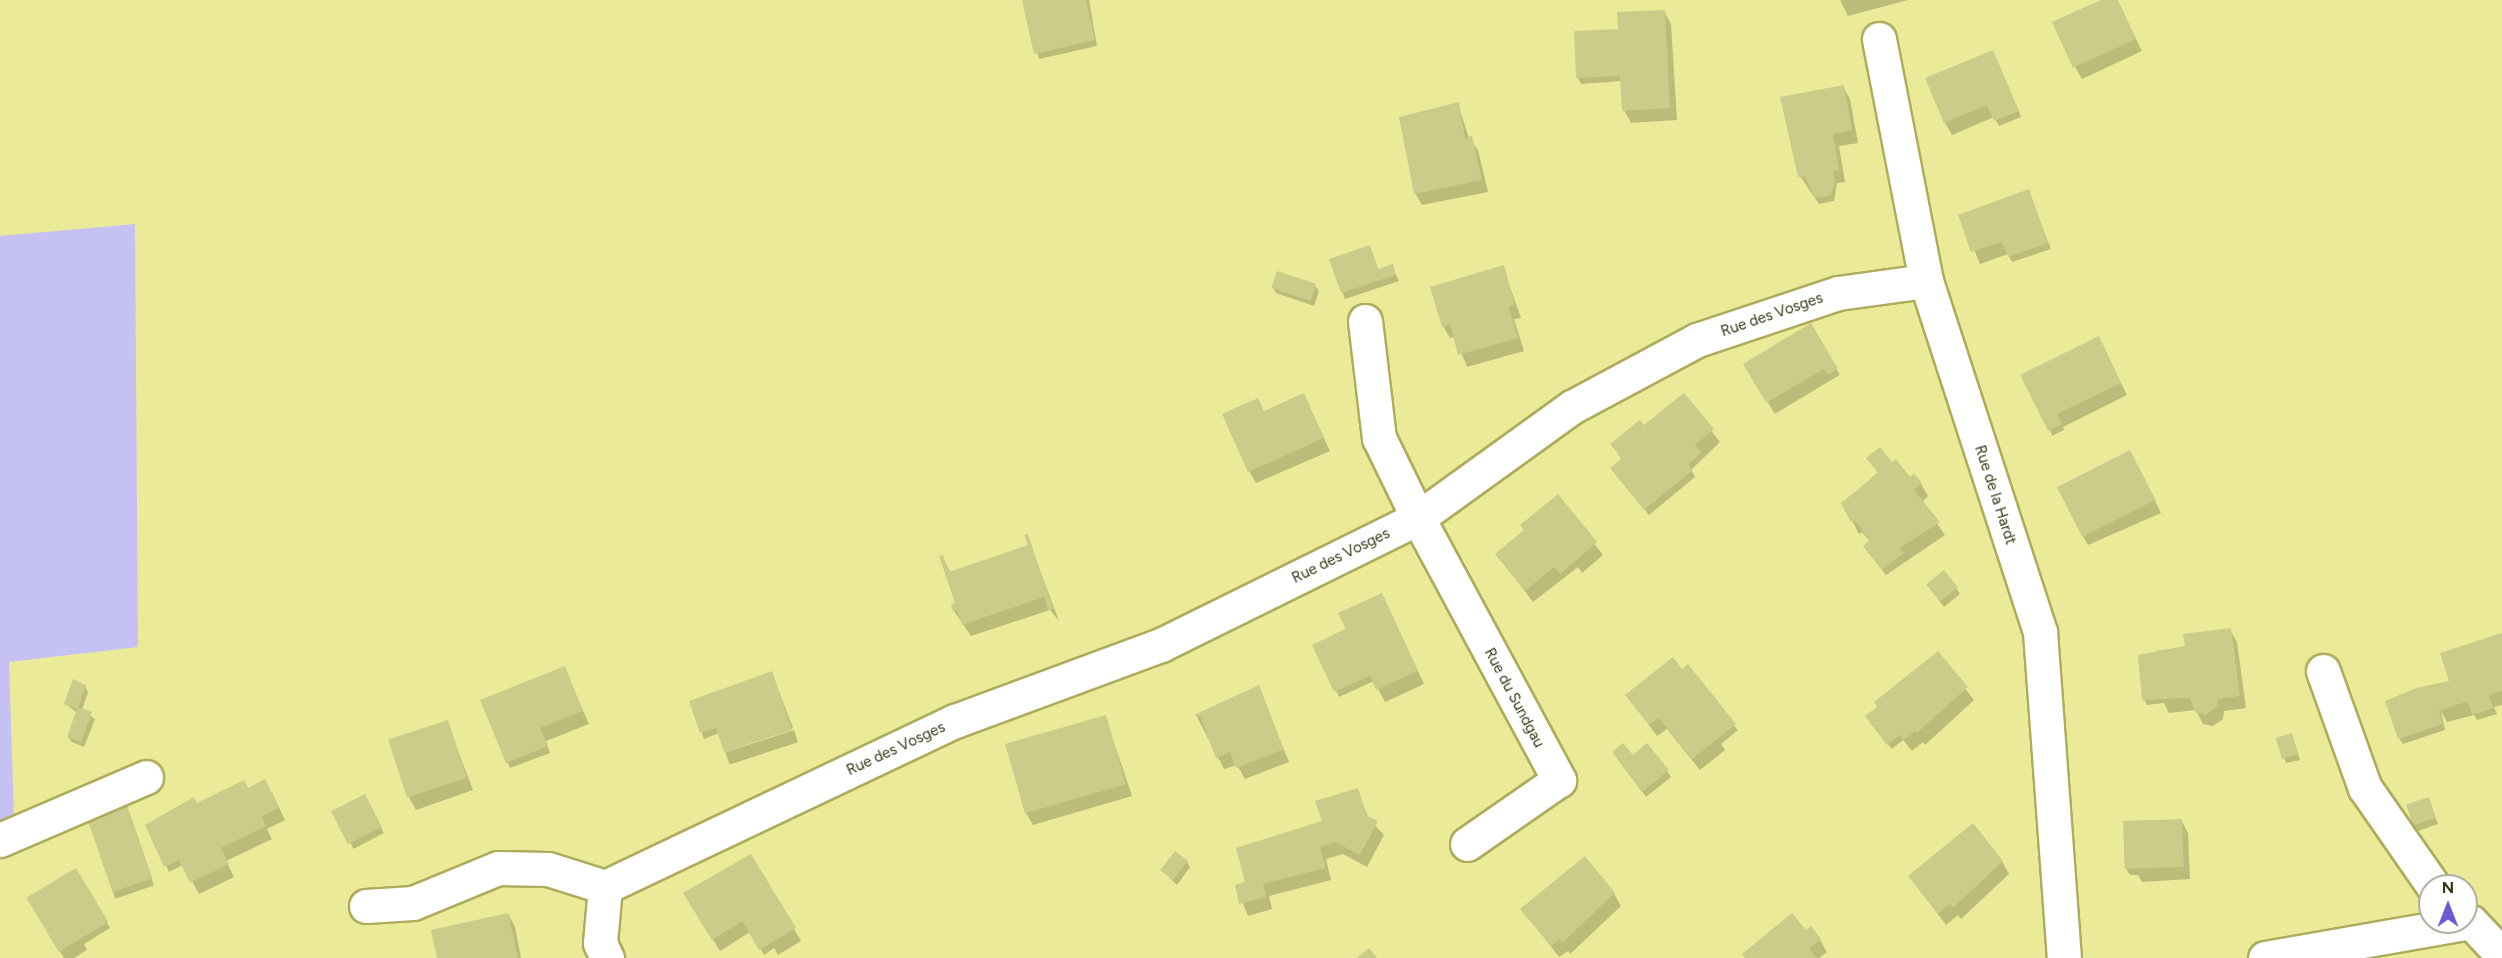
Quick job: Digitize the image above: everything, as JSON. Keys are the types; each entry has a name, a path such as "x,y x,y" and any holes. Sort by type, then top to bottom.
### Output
{"street":[{"name":"Rue de la Hardt","path":"1879,39 1908,169 1926,281 2040,632 2064,958"},
{"name":"Rue des Vosges","path":"605,887 955,721 1161,645 1418,518 1572,408 1697,340 1838,293 1926,281"},
{"path":"1365,321 1379,438 1418,518"},
{"name":"Rue du Sundgau","path":"1418,518 1559,780 1467,844"},
{"path":"2323,671 2365,788 2425,874"},
{"path":"0,840 146,777"},
{"path":"366,906 413,903 498,868 548,869 605,887 600,943 607,958"},
{"path":"2265,958 2418,929"},
{"path":"2478,930 2502,955"}],"shaded area":[{"path":"135,224 138,647 9,662 14,818 0,824 0,236"}],"building":[{"path":"1022,0 1086,0 1095,40 1034,54"},
{"path":"2101,0 2118,0 2136,39 2073,68 2052,22"},
{"path":"1665,10 1670,108 1622,111 1620,76 1576,78 1574,31 1618,29 1617,12"},
{"path":"1993,50 2019,111 1994,121 1987,105 1944,123 1925,78"},
{"path":"1844,85 1852,130 1833,134 1839,170 1833,171 1835,183 1831,195 1815,198 1805,176 1798,177 1780,97"},
{"path":"1459,102 1465,138 1472,136 1482,180 1414,194 1399,117"},
{"path":"2029,189 2048,243 2008,257 2002,242 1971,252 1958,215"},
{"path":"1370,245 1378,269 1393,264 1396,275 1341,293 1329,259"},
{"path":"1504,265 1515,305 1509,307 1518,338 1458,355 1450,324 1442,327 1430,287"},
{"path":"1277,271 1316,284 1310,301 1271,288"},
{"path":"1811,323 1838,369 1828,375 1824,369 1766,403 1743,364"},
{"path":"2099,336 2121,383 2057,414 2062,424 2048,431 2020,375"},
{"path":"1304,393 1324,438 1248,472 1222,414 1258,398 1264,411"},
{"path":"1684,393 1714,429 1695,445 1701,453 1688,464 1693,470 1644,510 1610,468 1622,458 1610,444 1640,420 1644,425"},
{"path":"1880,447 1892,462 1896,459 1910,477 1914,473 1922,483 1914,490 1940,522 1900,548 1904,553 1882,570 1863,546 1870,540 1854,520 1851,522 1841,503 1878,473 1866,458"},
{"path":"2130,450 2155,500 2082,537 2057,487"},
{"path":"1558,494 1597,542 1560,574 1554,567 1525,591 1495,554 1524,530 1520,525"},
{"path":"1028,534 1053,609 1048,610 1044,597 962,625 957,610 953,612 951,604 955,603 939,556 943,555 949,572 1028,545 1024,535"},
{"path":"1944,570 1958,587 1940,602 1926,584"},
{"path":"1382,593 1418,671 1376,690 1370,676 1334,692 1312,645 1346,629 1338,613"},
{"path":"2231,628 2240,696 2218,699 2217,707 2206,715 2195,712 2190,698 2142,700 2138,655 2185,646 2183,634"},
{"path":"2502,633 2502,691 2489,695 2493,708 2472,715 2468,702 2455,705 2439,711 2443,724 2398,739 2385,701 2416,688 2449,681 2440,653"},
{"path":"1938,651 1968,687 1917,733 1915,731 1904,740 1900,735 1887,745 1865,716 1877,707 1874,702"},
{"path":"1673,657 1682,669 1688,664 1736,724 1692,759 1659,718 1649,725 1625,695"},
{"path":"565,666 583,711 540,728 548,746 506,763 480,700"},
{"path":"772,671 792,730 724,752 716,728 700,733 689,701"},
{"path":"73,679 86,685 78,707 92,712 81,742 67,737 77,709 64,704"},
{"path":"1259,685 1286,755 1282,750 1236,768 1230,752 1216,758 1200,716 1194,715"},
{"path":"1106,715 1126,784 1025,813 1005,744"},
{"path":"448,720 467,778 407,797 388,739"},
{"path":"2292,733 2298,754 2282,759 2276,738"},
{"path":"1623,743 1633,755 1647,743 1669,770 1642,792 1612,752"},
{"path":"265,779 279,808 262,816 266,826 221,848 229,864 190,883 179,860 164,867 145,825 194,797 197,803 244,780 248,788"},
{"path":"1358,788 1367,816 1378,821 1360,855 1335,842 1320,847 1326,868 1263,884 1266,897 1239,904 1235,885 1245,882 1236,848 1322,821 1315,801"},
{"path":"365,794 382,827 348,844 331,811"},
{"path":"2429,797 2436,818 2413,825 2406,804"},
{"path":"125,799 152,878 113,892 85,813"},
{"path":"2182,819 2184,867 2125,869 2123,821"},
{"path":"1973,823 2003,861 1953,908 1950,904 1938,914 1908,876"},
{"path":"1175,851 1188,861 1173,880 1160,870"},
{"path":"751,854 796,928 759,950 742,921 712,940 683,893"},
{"path":"1585,856 1615,893 1562,943 1560,939 1551,946 1520,909"},
{"path":"76,868 108,922 59,952 26,898"},
{"path":"508,913 518,958 437,958 431,930"},
{"path":"1792,913 1806,930 1811,926 1821,939 1809,949 1817,958 1745,958 1742,954"},
{"path":"1369,948 1377,958 1357,958"}]}
